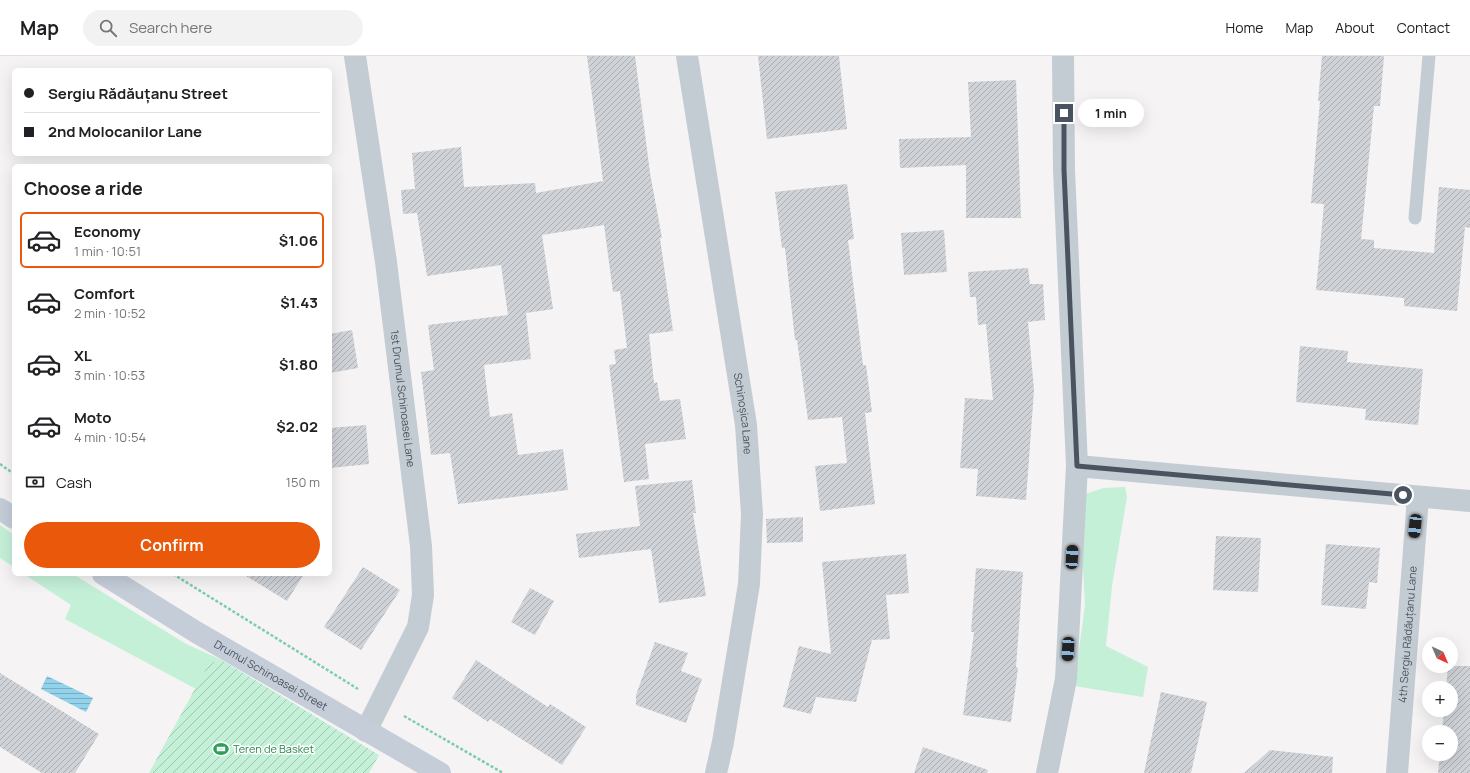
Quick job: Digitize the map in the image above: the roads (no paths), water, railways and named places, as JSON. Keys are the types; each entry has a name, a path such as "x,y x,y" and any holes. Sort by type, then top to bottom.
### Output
{"street":[{"name":"1st Drumul Schinoasei Lane","path":"355,56 386,262 421,553 423,595 418,627 379,702 366,731"},
{"name":"Schinoșica Lane","path":"687,56 746,425 752,514 749,584 724,742 716,773"},
{"path":"1047,773 1066,679 1077,466 1064,170 1063,56"},
{"path":"1077,466 1470,501"},
{"name":"4th Sergiu Rădăuțanu Lane","path":"1398,773 1418,497"},
{"path":"0,509 12,517"},
{"name":"Drumul Schinoasei Street","path":"106,576 196,632 440,773"}],"lane":[{"path":"1415,218 1429,56"}],"water":[{"path":"47,676 93,698 86,712 41,689"}],"place":[{"name":"Teren de Basket","path":"221,749"}]}
